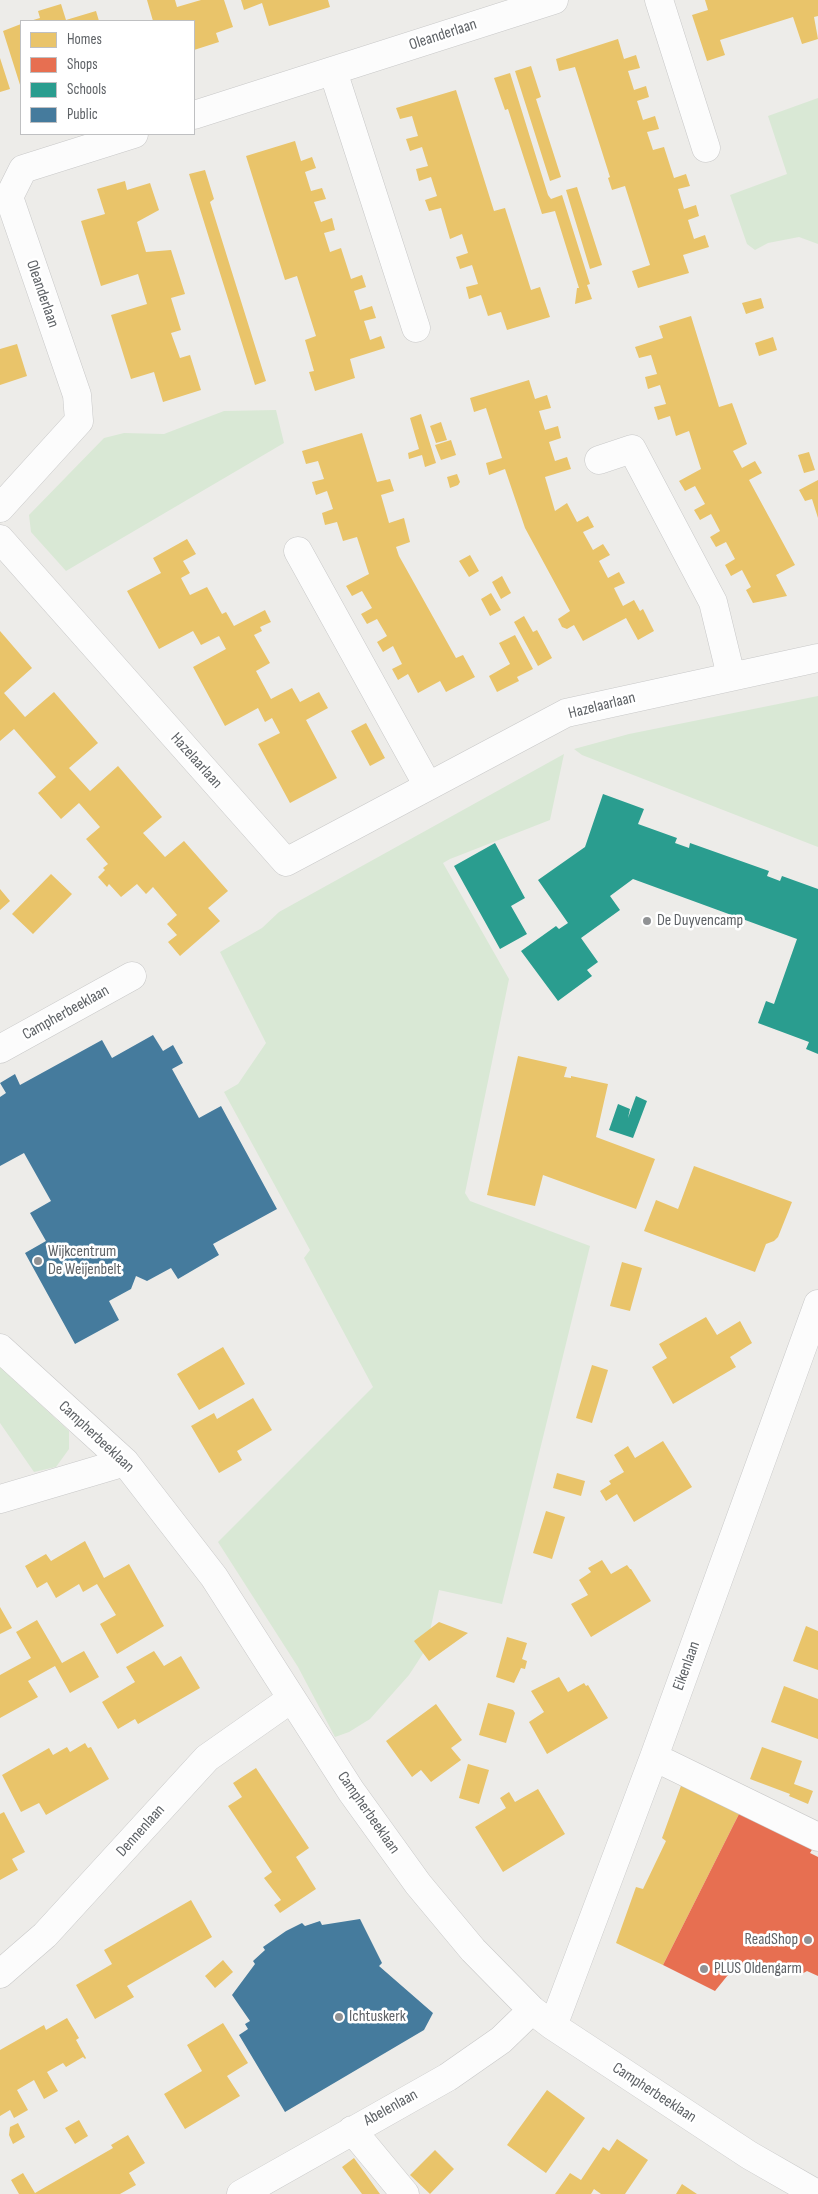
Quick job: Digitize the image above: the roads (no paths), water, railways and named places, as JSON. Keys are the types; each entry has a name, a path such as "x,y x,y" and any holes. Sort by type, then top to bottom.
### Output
{"street":[{"name":"Oleanderlaan","path":"195,115 554,0"},
{"path":"659,0 706,148"},
{"path":"332,71 416,328"},
{"name":"Oleanderlaan","path":"0,508 79,421 77,395 9,197 23,169 131,135"},
{"path":"599,460 632,450 713,602 731,676"},
{"name":"Hazelaarlaan","path":"0,539 286,862 566,713 818,658"},
{"path":"298,551 428,786"},
{"name":"Campherbeeklaan","path":"0,1049 132,976"},
{"name":"Eikenlaan","path":"553,2026 654,1757 818,1304"},
{"name":"Campherbeeklaan","path":"0,1348 125,1462 214,1577 351,1791 418,1884 473,1950 532,2010 553,2026 749,2155 817,2194"},
{"path":"0,1499 125,1462"},
{"name":"Dennenlaan","path":"0,1974 45,1935 207,1758 291,1699"},
{"path":"654,1757 818,1837"},
{"name":"Abelenlaan","path":"241,2194 448,2077 501,2040 532,2010"},
{"path":"352,2130 405,2194"}],"place":[{"name":"De Duyvencamp","path":"647,921"},
{"name":"Wijkcentrum De Weijenbelt","path":"38,1261"},
{"name":"ReadShop","path":"808,1940"},
{"name":"PLUS Oldengarm","path":"704,1969"},
{"name":"Ichtuskerk","path":"339,2017"}]}
